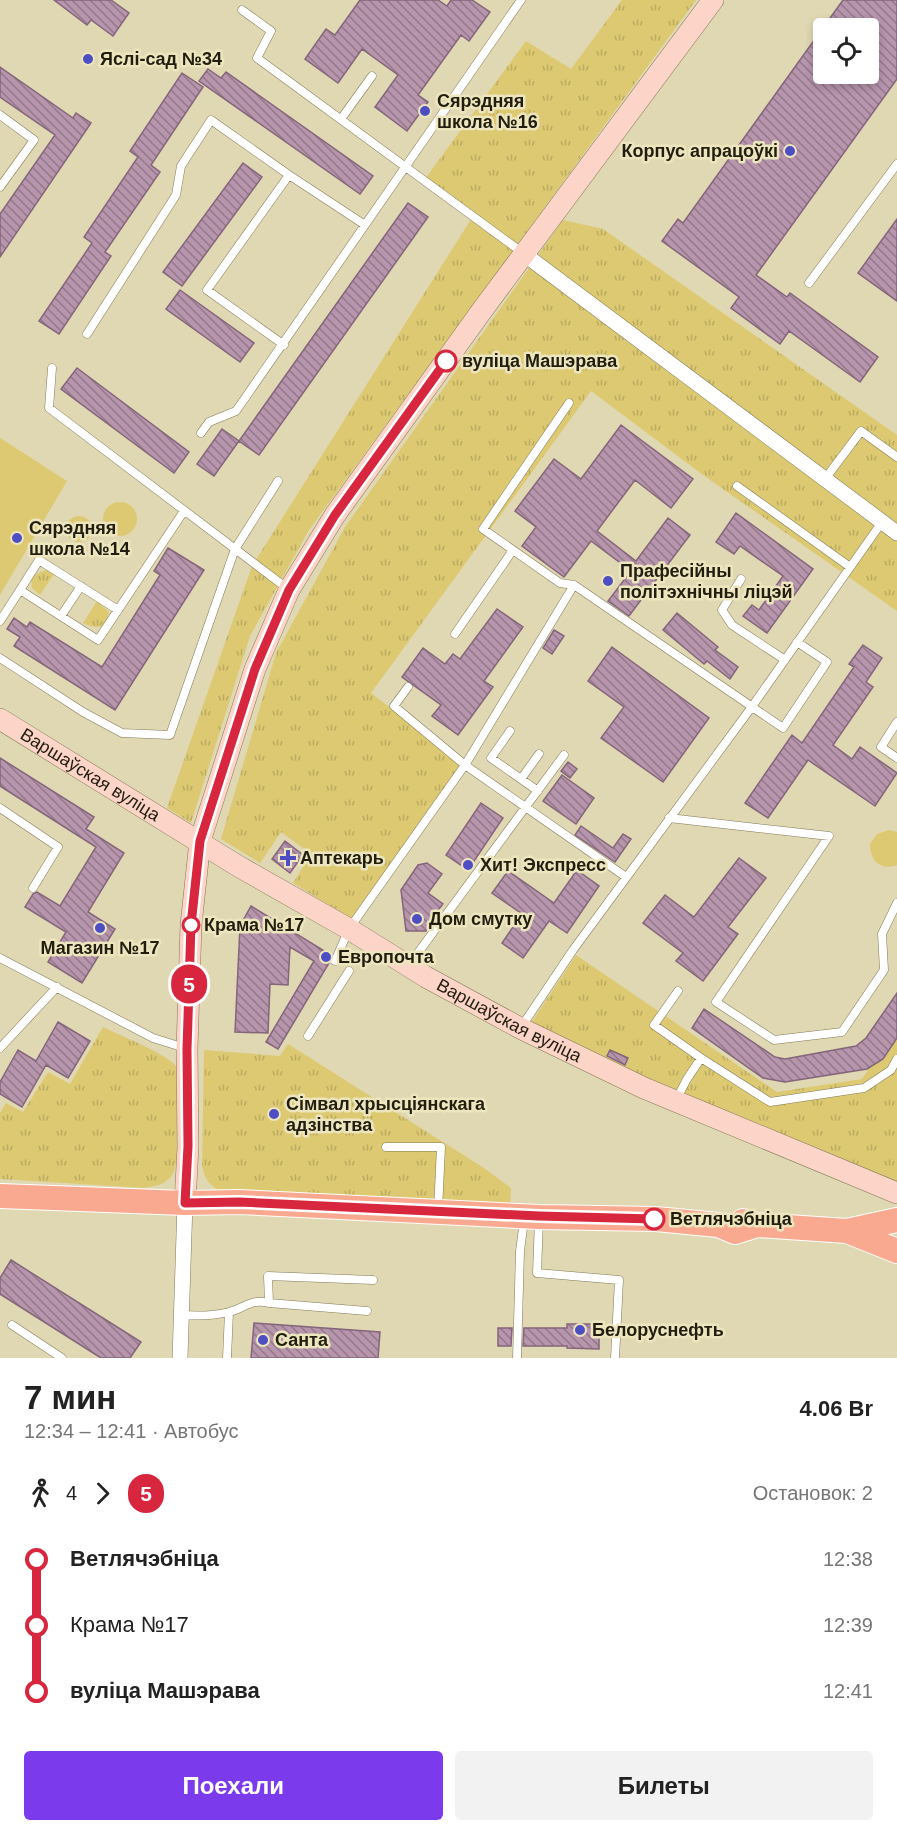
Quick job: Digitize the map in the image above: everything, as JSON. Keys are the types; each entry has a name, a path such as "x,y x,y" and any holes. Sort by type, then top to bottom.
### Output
{"main road":[{"path":"0,1196 185,1203 248,1202 532,1216 656,1219 718,1225 735,1232 757,1225 848,1231 893,1222"},
{"path":"848,1231 897,1251"}],"street":[{"path":"180,1358 188,1146 187,1049 191,925 200,841 255,669 289,590 335,515 524,254 713,0"},
{"path":"524,254 897,533"},
{"name":"Варшаўская вуліца","path":"0,720 238,866 349,929 408,966 520,1028 644,1088 897,1193"},
{"name":"Варшаўская вуліца","path":"852,1174 877,1191 888,1202 893,1213 893,1222"}],"lane":[{"path":"201,433 208,422 236,411 284,345 521,0"},
{"path":"242,10 271,31 257,58 524,254"},
{"path":"341,119 372,76"},
{"path":"0,115 34,140 0,187"},
{"path":"87,334 176,195 181,166 211,120 365,225"},
{"path":"810,283 897,164"},
{"path":"284,345 207,290 289,175"},
{"path":"52,368 49,408 289,590"},
{"path":"569,403 483,529 560,583 574,585 783,728 827,662 797,642"},
{"path":"825,479 861,431 897,457"},
{"path":"0,658 83,712 122,733 170,735 235,549 278,481"},
{"path":"737,486 850,567"},
{"path":"20,590 98,640 184,511"},
{"path":"520,1028 573,950 752,708 882,522"},
{"path":"455,634 513,550"},
{"path":"0,621 39,560 118,610"},
{"path":"741,579 722,609 732,625 785,660"},
{"path":"334,961 349,929 465,765 574,585"},
{"path":"61,616 81,586"},
{"path":"408,687 394,706 465,765 626,877"},
{"path":"897,722 881,747 897,758"},
{"path":"510,730 491,758 537,791"},
{"path":"521,779 539,754"},
{"path":"408,966 564,754"},
{"path":"0,808 58,847 33,888"},
{"path":"669,818 829,836 716,1002 774,1040 842,1032 884,970 882,934 897,903"},
{"path":"0,958 153,1038 187,1049"},
{"path":"308,1036 349,971"},
{"path":"0,1048 57,987"},
{"path":"678,991 654,1025 771,1102 864,1088 891,1070 897,1059"},
{"path":"676,1101 701,1058"},
{"path":"386,1147 441,1147 438,1212"},
{"path":"517,1358 520,1251 532,1216"},
{"path":"532,1216 537,1273 619,1280 615,1358"},
{"path":"269,1303 268,1276 373,1280"},
{"path":"182,1315 202,1316 230,1312 258,1300 269,1303 367,1311"},
{"path":"228,1358 230,1312"},
{"path":"12,1326 62,1358"}],"green space":[{"path":"622,0 696,0 309,530 250,636 191,823 167,808 252,566 475,213 425,179 526,41 571,69"},
{"path":"563,220 603,229 897,435 897,611 703,475 591,391 371,693 464,765 354,920 293,883 311,854 281,832 260,863 221,839 276,653 345,527"},
{"name":"Сярэдняя школа №14","path":"0,438 67,481 0,595"},
{"path":"120,502 132,507 137,519 132,531 120,536 108,531 103,519 108,507"},
{"path":"79,516 88,520 92,529 88,538 79,542 70,538 66,529 70,520"},
{"path":"46,570 54,574 40,595 32,588 31,580 34,575"},
{"path":"97,601 109,612 103,625 93,627 83,623"},
{"path":"889,830 897,832 897,865 886,867 874,860 870,844 877,834"},
{"path":"576,955 777,1092 862,1079 897,1026 897,1182 527,1029"},
{"path":"103,1027 153,1050 176,1066 180,1118 178,1150 172,1175 162,1184 144,1188 0,1179 0,1113 6,1103 23,1112 48,1072 70,1084"},
{"path":"288,1044 484,1168 511,1188 510,1205 224,1193 209,1183 202,1166 204,1050 280,1056"}],"building":[{"path":"54,0 111,0 129,13 113,36 91,20 87,25"},
{"path":"360,0 438,0 447,6 451,0 472,0 490,12 469,41 461,35 418,95 428,102 407,131 375,107 398,75 362,49 338,83 305,59 326,29 335,35"},
{"name":"Корпус апрацоўкі","path":"843,0 897,0 897,79 756,275 787,297 790,293 878,357 860,382 789,331 780,344 731,308 739,297 662,241 678,219 683,223 813,42 813,84 879,84 879,18 830,18"},
{"path":"0,67 73,118 76,113 91,123 0,257 0,214 55,135 0,97"},
{"path":"208,69 221,78 226,72 373,176 360,194 199,81"},
{"path":"182,73 203,87 151,165 160,172 105,252 111,256 59,334 39,321 92,243 84,237 138,157 130,151"},
{"path":"243,163 262,177 182,286 163,272"},
{"path":"408,203 428,217 259,455 239,441"},
{"path":"897,219 897,301 858,273"},
{"path":"180,290 254,343 240,362 166,309"},
{"path":"77,368 189,452 174,473 61,389"},
{"path":"621,425 693,479 671,508 635,480 597,531 636,561 668,518 690,535 629,616 608,601 631,571 591,541 564,577 522,546 536,527 515,511 554,459 581,479"},
{"path":"222,429 239,441 214,476 197,464"},
{"path":"736,513 813,569 767,633 743,616 752,605 759,610 783,576 740,546 734,554 716,542"},
{"path":"168,548 204,570 115,710 14,646 20,637 7,629 14,618 27,627 30,622 102,667 160,575 154,571"},
{"path":"497,609 523,627 484,681 493,687 458,735 432,716 441,705 402,677 423,648 445,664 453,654 460,659"},
{"path":"677,613 718,647 715,650 738,667 730,679 707,661 704,664 663,630"},
{"path":"554,630 564,636 552,654 543,648"},
{"path":"863,645 882,658 866,682 873,687 833,745 852,759 860,747 897,773 875,806 808,760 768,818 745,803 792,735 802,743 854,667 849,664"},
{"path":"612,647 709,718 663,782 601,738 624,707 588,681"},
{"path":"0,758 94,817 86,829 124,853 88,912 115,929 82,983 48,962 66,932 25,907 33,894 37,892 60,906 96,847 0,786"},
{"path":"568,762 577,769 570,778 561,771"},
{"path":"562,775 594,798 576,824 543,801"},
{"path":"481,803 503,818 468,870 446,855"},
{"path":"581,826 613,848 623,834 631,839 615,862 575,835"},
{"path":"285,841 303,855 290,873 272,859"},
{"path":"739,858 766,878 728,927 738,934 703,981 676,961 683,953 643,923 665,895 694,917"},
{"path":"427,863 442,874 428,893 443,904 431,919 434,921 426,931 406,931 401,890 418,865"},
{"path":"577,870 599,886 567,933 549,921 523,958 502,943 522,914 492,893 508,871 554,903"},
{"path":"251,906 331,955 329,963 278,1049 266,1042 314,961 290,947 288,985 270,984 268,1033 235,1032 240,926"},
{"path":"897,993 897,1038 883,1059 867,1069 785,1082 763,1078 692,1028 704,1009 775,1057 785,1059 856,1046 866,1038"},
{"path":"58,1022 90,1041 68,1078 46,1065 22,1107 0,1094 0,1082 18,1050 36,1061"},
{"path":"610,1050 628,1058 625,1065 607,1056"},
{"path":"11,1260 141,1342 130,1358 101,1358 0,1294 0,1278"},
{"path":"254,1323 380,1332 378,1358 251,1358"},
{"path":"567,1324 599,1324 599,1349 523,1346 524,1328 567,1328"},
{"path":"498,1328 512,1328 511,1346 498,1346"}],"bus line":[{"name":"5","path":"446,361 335,515 289,590 255,669 200,841 191,925 185,1203 239,1202 654,1219"}],"place":[{"name":"Яслі-сад №34","path":"88,59"},
{"name":"Сярэдняя школа №16","path":"425,111"},
{"name":"Корпус апрацоўкі","path":"790,151"},
{"name":"вуліца Машэрава","path":"446,361"},
{"name":"Сярэдняя школа №14","path":"17,538"},
{"name":"Прафесійны політэхнічны ліцэй","path":"608,581"},
{"name":"Аптекарь","path":"288,858"},
{"name":"Хит! Экспресс","path":"468,865"},
{"name":"Дом смутку","path":"417,919"},
{"name":"Крама №17","path":"191,925"},
{"name":"Магазин №17","path":"100,928"},
{"name":"Европочта","path":"326,957"},
{"name":"Сімвал хрысціянскага адзінства","path":"274,1114"},
{"name":"Ветлячэбніца","path":"654,1219"},
{"name":"Белоруснефть","path":"580,1330"},
{"name":"Санта","path":"263,1340"}]}
